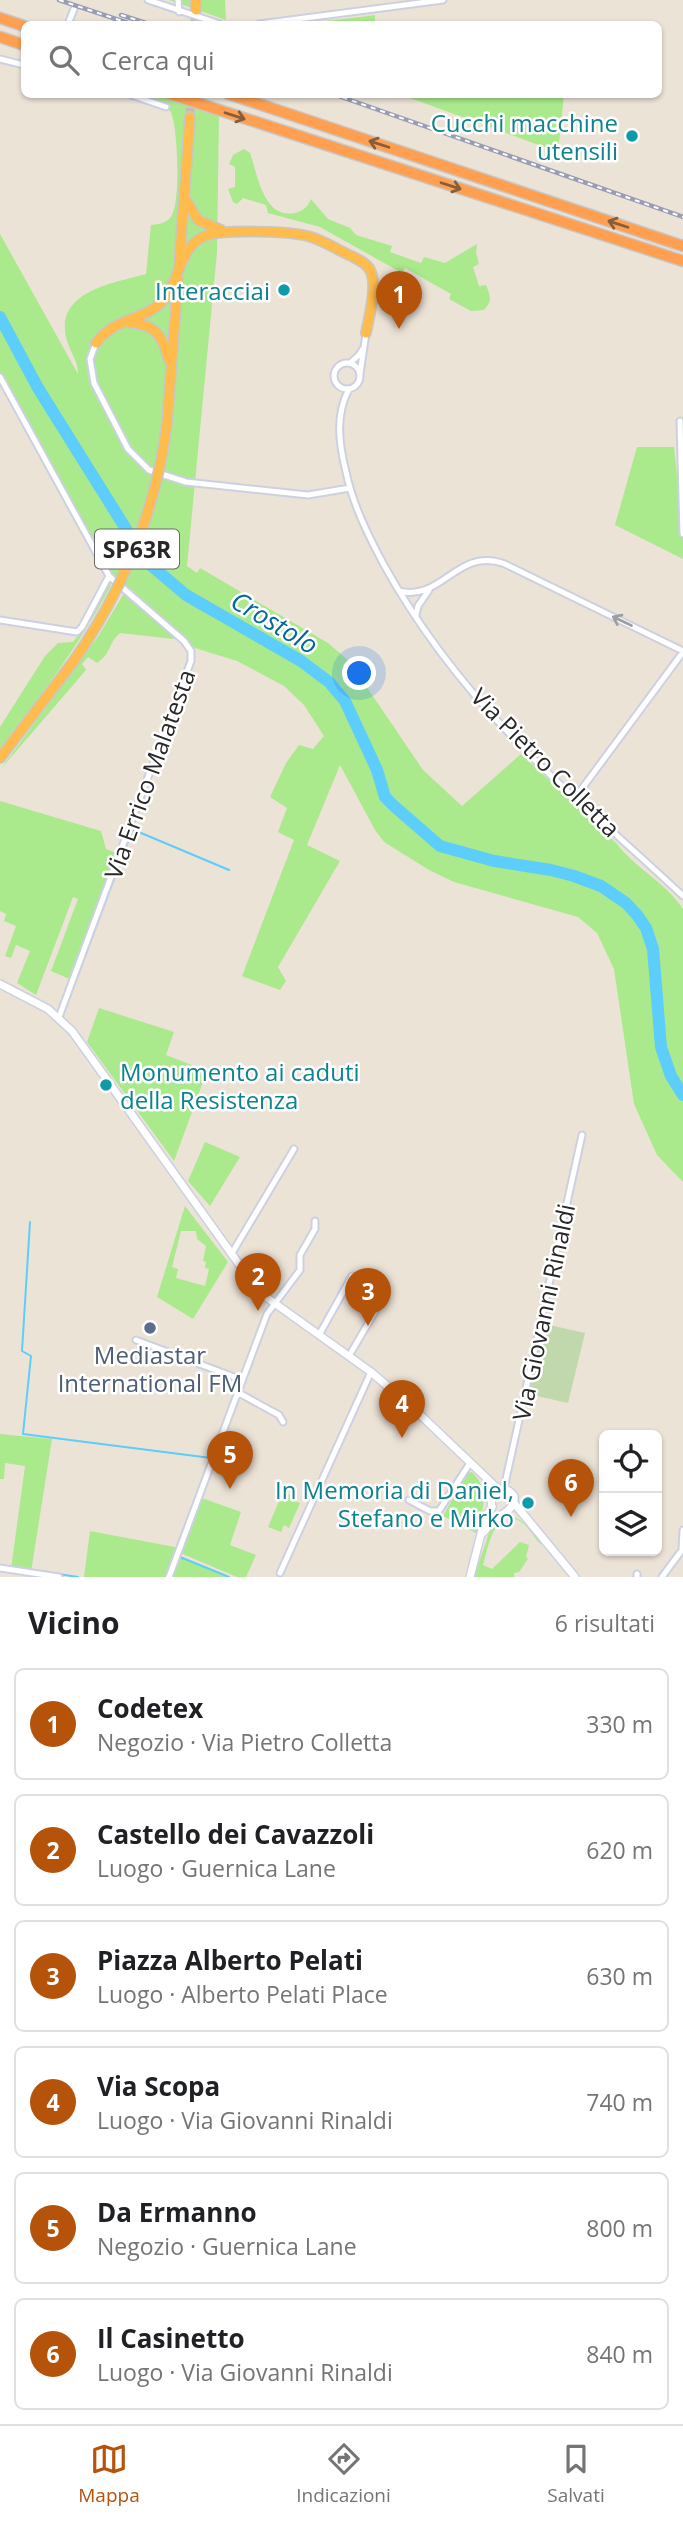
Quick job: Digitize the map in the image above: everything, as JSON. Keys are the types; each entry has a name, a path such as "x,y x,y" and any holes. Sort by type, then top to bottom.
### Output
{"highway":[{"path":"196,0 196,10"},
{"path":"0,18 21,25"},
{"path":"0,37 21,45"},
{"path":"182,98 683,261"},
{"path":"241,98 683,246"},
{"name":"SP63R","path":"0,758 73,662 107,609 136,551 155,491 167,423 190,117"},
{"path":"184,195 198,220 226,232"},
{"path":"96,343 110,327 157,306 169,292 197,240 207,235 226,232 305,235 321,240 365,264 371,272 373,284 366,333"},
{"path":"122,321 146,325 158,333 164,343 171,369"}],"street":[{"path":"148,0 210,21"},
{"path":"178,0 178,12"},
{"path":"279,21 403,2 443,0"},
{"path":"69,21 74,9"},
{"path":"0,59 21,64"},
{"path":"140,98 166,107"},
{"path":"366,333 358,383 349,389 341,387 335,380 335,372 341,365 350,363 362,351 366,333"},
{"path":"96,343 90,359 94,383 128,449 152,471 186,482 308,495 350,488"},
{"path":"350,363 357,367 360,374"},
{"name":"Via Errico Malatesta","path":"0,377 109,576 184,641 191,651 191,660 59,1017"},
{"path":"341,387 341,407"},
{"name":"Via Pietro Colletta","path":"349,389 341,407 341,445 350,488 367,531 399,591 462,678 517,740 575,798 628,843 683,896"},
{"path":"680,421 683,534"},
{"path":"399,591 421,593 474,561 497,561 683,652 575,798"},
{"path":"0,620 77,632 109,576"},
{"path":"416,616 422,599 433,586"},
{"name":"Via Giovanni Rinaldi","path":"0,984 59,1017 87,1051 259,1292 371,1372 413,1408 498,1491 512,1493 509,1508"},
{"name":"Via Giovanni Rinaldi","path":"470,1577 485,1518 498,1491 582,1135"},
{"path":"232,1254 294,1149"},
{"path":"169,1577 267,1312 300,1270 300,1255 315,1229 315,1221"},
{"path":"319,1335 352,1276"},
{"path":"349,1356 380,1303"},
{"path":"136,1340 242,1380"},
{"path":"280,1573 371,1372"},
{"path":"237,1392 279,1415 283,1422"},
{"path":"408,1500 430,1511 439,1511 470,1463"},
{"path":"492,1507 509,1508 528,1518 575,1577"},
{"path":"482,1535 492,1520 509,1508"},
{"path":"662,1577 682,1550 683,1530"},
{"path":"0,1568 59,1577"}],"green space":[{"path":"169,0 225,0 226,20"},
{"path":"375,15 375,21 327,21"},
{"path":"138,98 165,98 219,115 217,252 187,566 197,573 200,568 328,643 349,661 423,770 462,806 521,754 676,899 683,909 683,1182 657,1155 634,1104 614,969 597,933 578,917 454,882 384,842 340,765 307,845 340,861 278,967 286,981 280,990 242,976 294,840 278,832 287,808 270,797 286,763 299,745 313,749 324,736 304,705 284,686 237,661 195,648 112,577 0,375 0,234 78,374 77,364 66,337 65,321 70,309 78,299 90,292 146,274 151,225 166,221 174,209 177,182 175,133 171,112 166,107"},
{"path":"410,98 564,98 558,152"},
{"path":"244,149 250,153 259,183 269,202 284,213 300,211 311,199 328,219 350,228 356,235 392,246 390,252 421,263 424,257 445,263 477,244 479,264 473,267 479,286 486,285 489,292 490,301 487,307 484,310 471,311 449,299 451,294 405,268 402,273 320,227 268,213 266,205 243,198 237,204 233,202 228,189 235,187 235,167 229,164 233,155"},
{"path":"637,447 674,447 683,528 683,559 615,525"},
{"path":"109,583 111,585 99,607 73,649 0,748 0,727 45,656 58,643 73,642"},
{"path":"124,593 174,635 174,639 120,633 97,663 88,657 82,664 86,670 0,770 99,635"},
{"path":"0,801 101,831 106,849 119,854 70,979 51,971 78,899 73,897 36,995 17,983 30,951 16,945 11,958 5,956 16,926 4,921 6,914 0,911"},
{"path":"99,1008 174,1032 166,1055 207,1071 174,1161 87,1042"},
{"path":"205,1142 240,1157 210,1206 188,1181"},
{"path":"185,1206 228,1262 193,1319 157,1297","holes":["181,1231 196,1231 197,1239 206,1246 203,1261 206,1262 205,1268 209,1269 205,1286 176,1278 178,1269 172,1267"]},
{"path":"545,1324 585,1333 568,1403 528,1394"},
{"path":"0,1434 52,1439 31,1572 11,1569 25,1466 5,1463 4,1479 0,1479"},
{"path":"472,1472 482,1486 484,1501 476,1533 443,1516 467,1473"},
{"path":"283,1492 300,1503 289,1528 284,1525 281,1532 268,1527"},
{"path":"199,1497 241,1512 230,1545 256,1555 246,1577 237,1577 178,1552 166,1577 84,1577 90,1531 180,1548"},
{"path":"503,1515 516,1518 521,1521 530,1529 542,1545 524,1524 514,1518 506,1518 495,1529 483,1565 492,1569 520,1542 529,1545 526,1557 528,1559 519,1572 514,1573 514,1577 474,1577 492,1524"},
{"path":"180,1557 227,1577 173,1577"}],"waterway":[{"name":"Crostolo","path":"0,317 38,388 146,561 186,595 301,661 329,682 345,701 377,770 385,797 394,806 440,846 494,861 574,876 601,886 626,903 637,915 646,928 653,949 661,1047 671,1076 683,1095"},
{"path":"64,1012 132,831 229,870"},
{"path":"30,1222 22,1351 31,1356 23,1434 211,1458"},
{"path":"180,1557 229,1577"},
{"path":"32,1570 78,1577"}],"tunnel":[{"path":"195,21 196,10"},
{"path":"190,117 191,98"}],"railway":[{"path":"59,0 122,21"},
{"path":"121,15 140,21"},
{"path":"344,98 683,217"}],"place":[{"name":"Cucchi macchine utensili","path":"632,136"},
{"name":"Interacciai","path":"284,290"},
{"name":"Codetex","path":"399,329"},
{"name":"Monumento ai caduti della Resistenza","path":"106,1085"},
{"name":"Castello dei Cavazzoli","path":"258,1311"},
{"name":"Piazza Alberto Pelati","path":"368,1326"},
{"name":"Mediastar International FM","path":"150,1328"},
{"name":"Via Scopa","path":"402,1438"},
{"name":"Da Ermanno","path":"230,1489"},
{"name":"In Memoria di Daniel, Stefano e Mirko","path":"528,1503"},
{"name":"Il Casinetto","path":"571,1517"}]}
